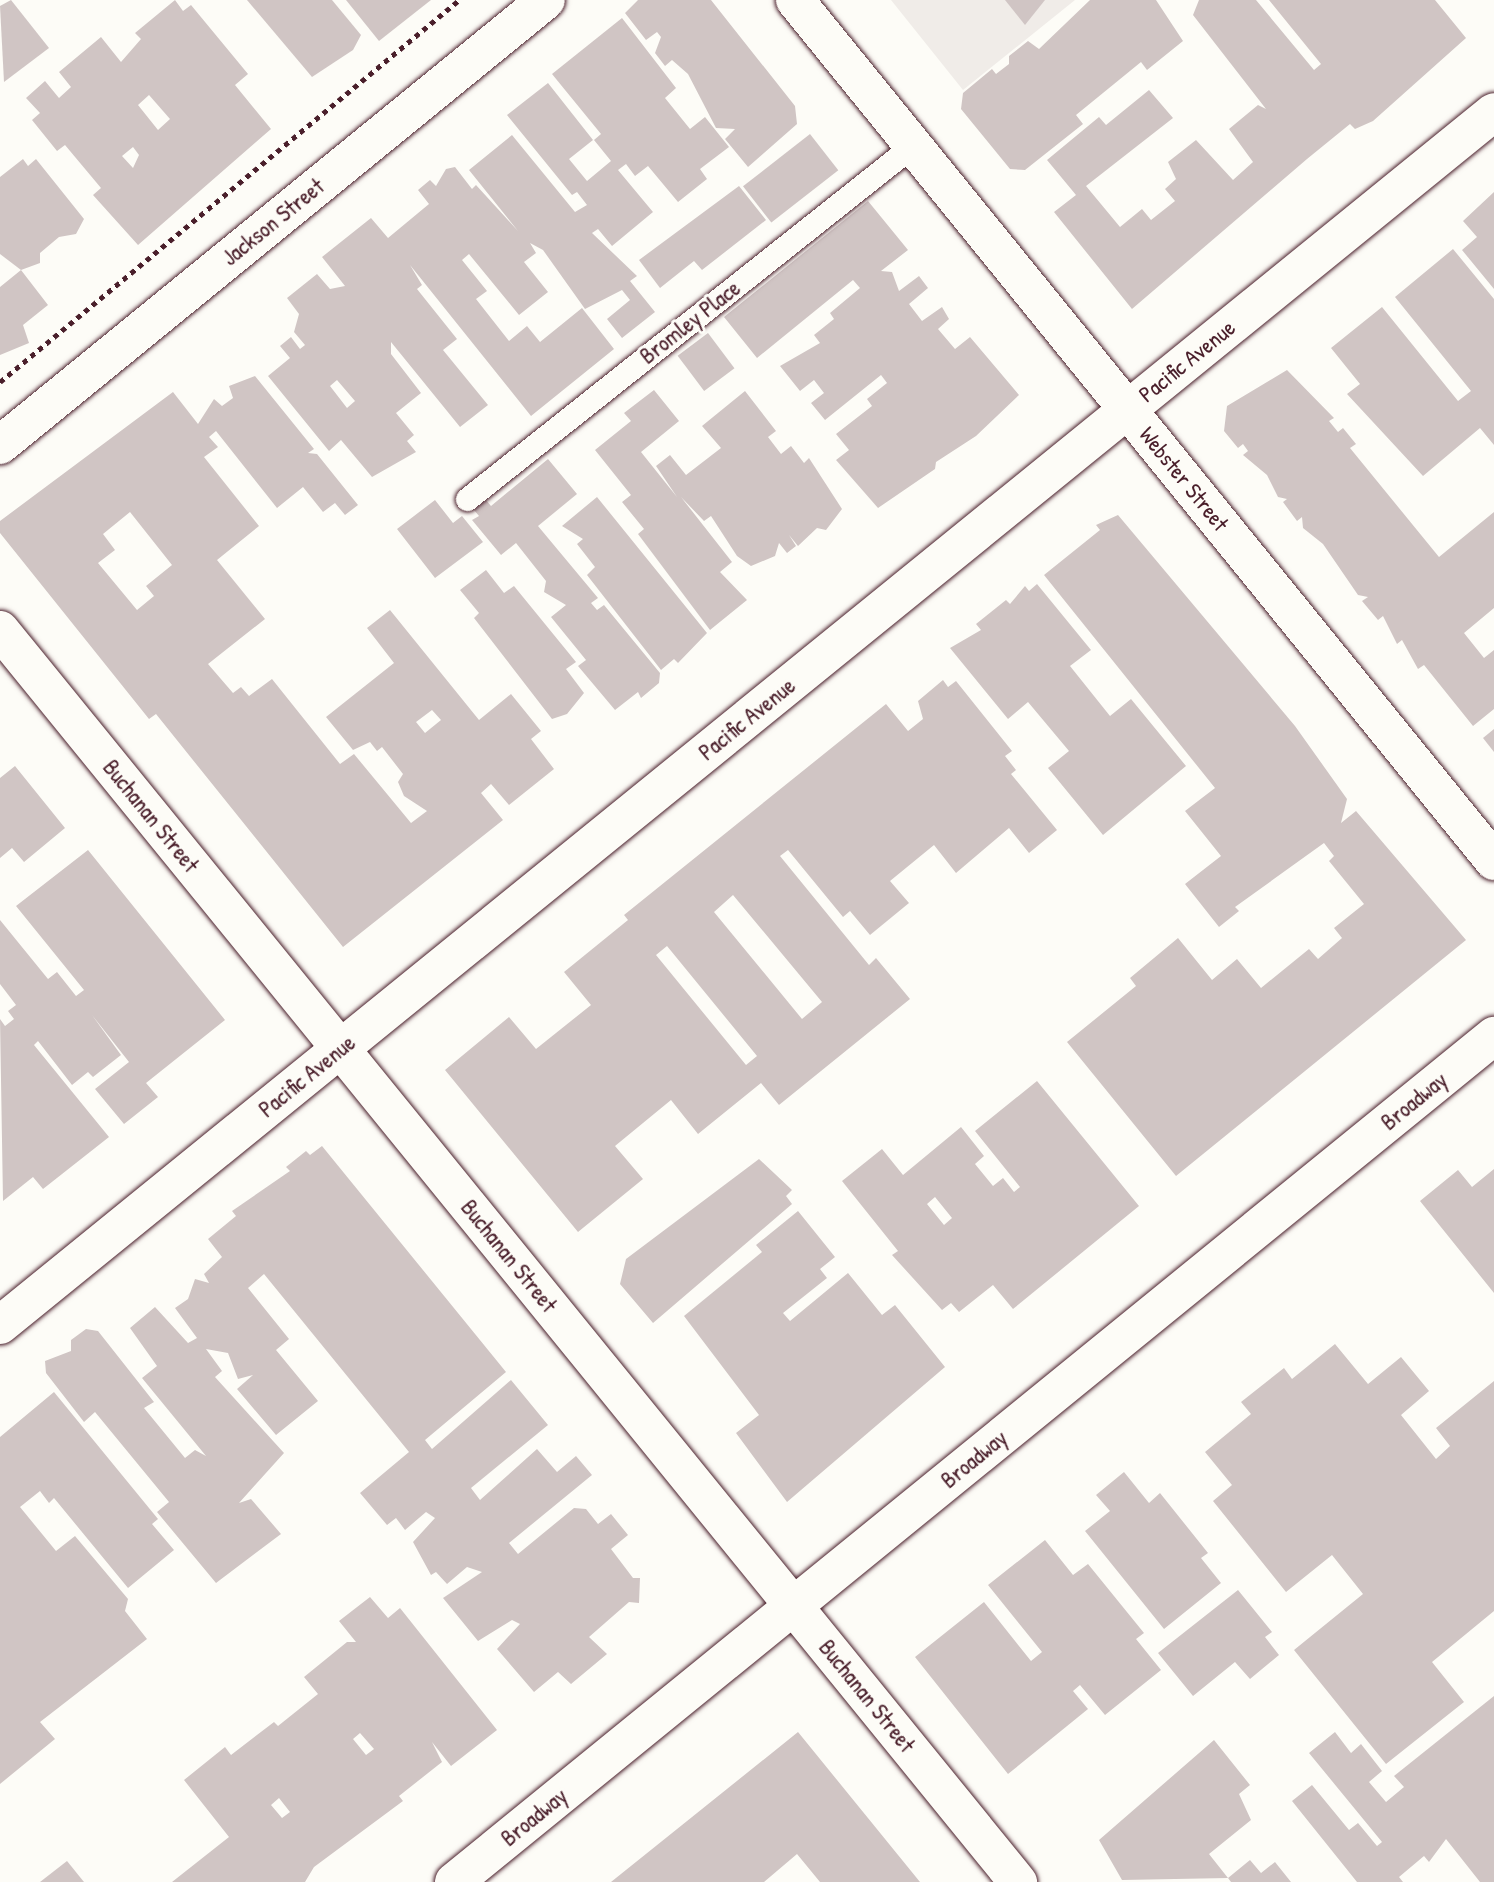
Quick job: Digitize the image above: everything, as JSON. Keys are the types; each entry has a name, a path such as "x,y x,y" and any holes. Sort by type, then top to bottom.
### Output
{"street":[{"name":"Jackson Street","path":"0,445 546,0"},
{"name":"Webster Street","path":"795,0 1494,861"},
{"name":"Pacific Avenue","path":"0,1325 1494,112"},
{"name":"Buchanan Street","path":"0,630 1018,1882"},
{"name":"Broadway","path":"454,1882 1494,1036"}],"lane":[{"name":"Bromley Place","path":"467,499 912,146"}],"path":[{"path":"0,382 459,0"}],"shaded area":[{"path":"891,0 1075,0 963,90"}],"building":[{"path":"11,0 49,48 4,82 0,6"},
{"path":"175,0 183,11 191,5 248,74 235,85 271,129 138,245 93,195 101,188 65,145 57,151 32,120 40,113 26,98 45,81 59,98 71,87 59,72 101,37 121,62 141,39 135,33","holes":["149,95 170,119 158,130 138,105","133,147 139,155 133,168 122,156"]},
{"path":"247,0 332,0 361,35 353,50 312,77"},
{"path":"346,0 431,0 379,41"},
{"path":"638,0 711,0 795,106 797,124 748,167 725,139 735,129 716,128 688,74 672,60 665,66 655,53 661,37 657,32 646,40 625,13"},
{"path":"1005,0 1045,0 1025,25"},
{"path":"1090,0 1156,0 1183,41 1147,70 1141,62 1076,115 1083,124 1025,170 1010,169 961,109 963,93 992,69 996,74 1009,64 1009,56 1028,41 1039,49"},
{"path":"1199,0 1256,0 1314,70 1321,64 1269,0 1435,0 1466,38 1373,121 1355,129 1350,124 1132,309 1054,212 1076,195 1047,160 1099,117 1106,125 1149,90 1173,118 1086,186 1120,227 1142,209 1151,220 1175,201 1165,189 1176,179 1168,162 1196,140 1233,180 1253,162 1229,129 1258,105 1266,109 1193,15"},
{"path":"622,18 676,88 665,98 690,129 705,117 729,147 700,169 707,179 678,202 648,166 635,176 626,164 618,170 653,212 612,246 598,229 592,233 637,276 630,281 655,312 622,338 607,319 630,300 622,290 585,309 543,250 530,243 536,253 524,262 548,292 519,315 469,254 462,260 487,291 476,299 509,341 527,326 540,342 582,308 614,349 531,416 410,265 422,285 417,289 457,339 443,350 488,405 460,427 391,342 391,354 421,393 396,413 414,435 407,441 416,452 372,477 341,440 329,451 268,376 290,358 280,346 291,337 300,349 305,345 294,332 299,314 287,298 317,274 330,289 345,286 322,257 371,218 388,238 429,204 418,190 430,180 436,186 446,169 455,167 472,189 476,185 518,231 469,170 512,135 575,212 587,205 577,192 572,195 507,115 548,83 593,140 569,159 587,181 611,161 594,140 601,134 552,74","holes":["337,380 355,401 347,408 330,386"]},
{"path":"810,134 838,170 771,223 743,186"},
{"path":"23,159 28,166 36,159 84,219 76,234 59,237 40,253 40,263 21,270 0,254 0,177"},
{"path":"739,186 766,220 702,270 694,261 660,288 639,260"},
{"path":"1494,192 1494,289 1462,250 1477,237 1463,221"},
{"path":"868,201 908,250 881,271 892,272 899,291 919,276 928,288 909,304 922,321 942,307 949,319 938,329 955,349 970,337 1019,395 976,436 936,462 935,469 878,508 836,460 849,450 836,434 872,406 867,399 887,383 881,375 825,420 811,403 824,393 814,380 800,391 780,366 820,343 814,335 834,319 830,313 860,288 853,280 757,358 724,317"},
{"path":"1453,249 1494,299 1494,445 1480,428 1423,476 1347,394 1360,384 1331,348 1382,307 1458,401 1471,391 1395,297"},
{"path":"21,270 48,305 23,325 29,343 0,355 0,287"},
{"path":"708,333 734,368 704,391 678,356"},
{"path":"1287,370 1334,418 1329,421 1338,432 1343,428 1356,444 1350,448 1439,557 1494,512 1494,608 1464,633 1484,658 1494,650 1494,709 1473,726 1424,665 1418,669 1402,640 1397,644 1383,616 1378,620 1362,601 1368,597 1358,595 1323,544 1303,528 1302,517 1297,521 1283,502 1287,499 1278,497 1267,475 1243,455 1248,451 1243,444 1238,448 1224,431 1227,406"},
{"path":"255,376 314,449 308,453 317,454 358,505 345,515 335,503 323,512 303,487 277,508 216,431 209,437 218,447 204,457 259,526 217,560 265,619 208,664 233,693 241,687 249,696 272,679 340,764 354,754 411,823 427,811 404,796 398,782 403,774 382,747 377,751 370,742 353,750 326,717 394,663 367,628 390,610 479,720 511,694 541,731 531,739 554,769 509,805 491,784 481,793 503,820 343,947 156,714 149,719 0,533 0,521 173,392 198,424 214,399 222,406 233,398 229,386","holes":["130,512 172,565 146,586 154,596 137,610 98,563 115,550 103,534","432,710 441,720 425,733 416,722"]},
{"path":"654,390 679,421 641,452 677,497 656,466 670,455 686,475 721,448 702,426 745,391 776,431 768,437 781,454 791,446 804,463 809,458 842,509 826,530 817,528 798,546 789,535 796,546 787,553 779,543 775,556 751,566 737,556 711,516 704,521 681,497 732,562 720,572 747,600 710,630 638,534 644,529 622,502 631,495 595,450 631,421 624,413"},
{"path":"548,459 577,494 538,526 598,598 591,603 597,610 604,605 660,673 659,683 641,698 638,692 615,710 578,666 586,660 551,617 566,605 544,592 546,581 516,543 501,555 472,520 479,516 474,510 486,500 491,506"},
{"path":"597,497 707,633 678,663 674,659 661,670 587,575 595,567 577,544 583,539 562,526"},
{"path":"435,500 453,523 462,516 483,542 435,578 397,529"},
{"path":"1118,515 1295,726 1347,799 1341,823 1356,811 1466,940 1176,1176 1067,1042 1136,986 1130,978 1178,938 1212,980 1237,959 1261,988 1309,949 1318,959 1342,938 1334,928 1364,904 1329,861 1334,856 1324,843 1235,907 1239,911 1219,927 1185,884 1221,856 1185,811 1215,788 1044,575 1100,530 1096,525"},
{"path":"486,570 504,593 514,586 576,662 566,669 584,693 567,714 552,719 474,618 479,613 460,590"},
{"path":"1037,584 1091,650 1070,666 1110,716 1131,699 1186,766 1103,835 1048,768 1069,751 1028,702 1008,719 950,648 981,630 976,624 1006,600 1010,604 1025,586 1029,591"},
{"path":"943,680 948,687 956,681 1012,751 1005,756 1016,770 1011,774 1057,830 1029,853 1009,828 956,873 934,845 890,881 909,903 870,935 850,911 843,917 788,850 780,856 869,965 876,958 910,999 779,1105 761,1083 698,1134 671,1100 615,1146 643,1179 578,1232 445,1070 509,1017 536,1049 591,1005 564,972 628,920 624,915 886,704 908,731 923,719 918,701","holes":["733,895 822,1002 802,1019 714,912","667,946 757,1056 746,1065 656,955"]},
{"path":"1494,729 1494,752 1483,738"},
{"path":"15,766 65,828 24,862 12,848 0,858 0,778"},
{"path":"88,850 225,1020 146,1083 158,1097 124,1124 95,1089 129,1062 92,1015 121,1055 93,1077 88,1072 72,1085 38,1041 34,1045 109,1137 43,1189 33,1177 3,1201 0,1019 5,1026 14,1019 8,1011 16,1005 0,984 0,920 48,979 57,972 76,996 84,990 16,906"},
{"path":"1037,1081 1139,1206 1013,1309 993,1285 959,1312 951,1303 942,1310 892,1255 898,1251 842,1181 882,1149 903,1175 961,1127 984,1156 975,1164 993,1186 1003,1178 1014,1192 1020,1187 975,1131","holes":["935,1197 952,1218 944,1225 927,1204"]},
{"path":"322,1146 506,1372 425,1440 432,1449 511,1380 548,1425 471,1488 480,1500 537,1449 557,1472 576,1456 592,1475 509,1543 518,1554 574,1508 586,1509 598,1524 611,1514 628,1535 611,1549 633,1578 640,1578 639,1603 629,1602 589,1637 607,1654 571,1684 558,1672 534,1692 497,1649 520,1624 512,1620 478,1641 443,1598 482,1572 467,1567 447,1584 436,1572 431,1575 413,1542 435,1518 426,1512 405,1530 396,1518 387,1525 360,1493 409,1452 264,1274 248,1288 289,1339 276,1350 318,1401 276,1435 237,1389 253,1375 238,1379 228,1353 206,1349 222,1371 215,1377 284,1453 239,1503 251,1499 281,1534 216,1583 157,1512 169,1502 95,1412 84,1422 46,1373 45,1361 71,1351 71,1340 86,1329 98,1331 154,1402 144,1408 185,1458 195,1450 206,1456 142,1378 157,1366 130,1328 155,1307 188,1343 197,1338 175,1308 188,1299 195,1279 209,1283 204,1274 222,1257 208,1239 236,1216 232,1211 290,1171 286,1167 306,1151 310,1155"},
{"path":"759,1159 792,1190 786,1196 792,1204 653,1323 620,1284 626,1259"},
{"path":"1494,1169 1494,1293 1420,1201 1458,1170 1472,1187"},
{"path":"798,1211 835,1257 820,1269 827,1278 783,1313 790,1321 848,1273 882,1315 895,1305 945,1367 787,1502 736,1433 759,1415 684,1316 762,1252 756,1245"},
{"path":"1335,1344 1368,1384 1401,1357 1429,1391 1401,1415 1436,1459 1450,1446 1436,1428 1494,1381 1494,1611 1432,1662 1464,1702 1386,1764 1294,1650 1363,1594 1332,1555 1286,1592 1213,1501 1232,1485 1205,1452 1251,1414 1241,1402 1284,1368 1292,1379"},
{"path":"54,1392 158,1519 152,1524 174,1550 128,1588 54,1498 49,1503 40,1491 20,1507 56,1551 75,1536 128,1599 125,1611 147,1639 40,1722 55,1739 0,1784 0,1437"},
{"path":"1124,1472 1149,1503 1160,1493 1208,1553 1201,1558 1221,1583 1164,1629 1085,1531 1110,1511 1096,1495"},
{"path":"1045,1540 1073,1575 1088,1564 1144,1633 1136,1639 1161,1670 1105,1715 1080,1685 1073,1691 1088,1709 1008,1774 915,1657 984,1602 1031,1661 1042,1652 988,1585"},
{"path":"1238,1590 1272,1632 1265,1637 1279,1655 1250,1679 1235,1662 1193,1696 1158,1653"},
{"path":"370,1597 388,1618 400,1608 497,1730 451,1766 432,1742 442,1762 399,1796 403,1801 314,1867 305,1882 172,1882 229,1837 184,1780 225,1747 231,1755 274,1722 278,1726 318,1694 304,1677 347,1642 356,1642 339,1621","holes":["360,1733 374,1749 366,1755 353,1739","279,1798 290,1812 282,1818 271,1805"]},
{"path":"1494,1696 1494,1882 1480,1882 1446,1839 1429,1862 1424,1856 1399,1877 1403,1882 1357,1882 1292,1801 1312,1785 1349,1830 1358,1823 1377,1846 1382,1842 1309,1753 1335,1732 1351,1753 1361,1744 1382,1771 1369,1782 1386,1802 1404,1787 1394,1776"},
{"path":"798,1732 920,1882 820,1882 797,1854 764,1882 611,1882"},
{"path":"1214,1740 1250,1785 1239,1794 1251,1820 1209,1854 1228,1878 1122,1880 1099,1840"},
{"path":"1250,1860 1261,1873 1275,1862 1291,1882 1231,1882 1228,1878"},
{"path":"67,1861 84,1882 40,1882"}]}
